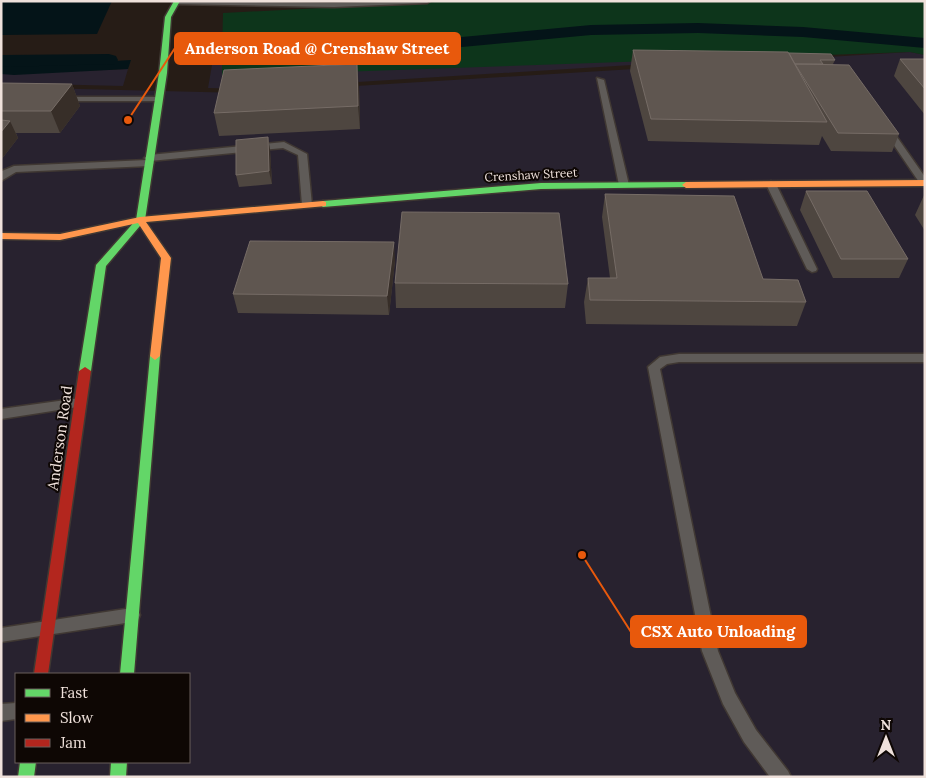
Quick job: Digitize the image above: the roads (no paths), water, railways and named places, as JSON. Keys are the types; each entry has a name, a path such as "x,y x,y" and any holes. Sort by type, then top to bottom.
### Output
{"main road":[{"path":"127,673 156,346 166,258 140,220 168,17 177,2"},
{"name":"Crenshaw Street","path":"1,236 60,237 140,220 541,186 924,183"},
{"name":"Anderson Road","path":"41,673 100,265 140,220"},
{"path":"26,777 28,763"},
{"path":"118,777 119,763"}],"lane":[{"path":"177,2 334,5 427,1"},
{"path":"600,80 624,186"},
{"path":"49,100 158,99"},
{"path":"880,119 924,183"},
{"path":"1,178 5,173 14,169 149,161 284,145 302,154 307,205"},
{"path":"771,184 812,269"},
{"path":"782,777 750,736 729,698 710,651 654,367 664,360 679,358 925,358"},
{"path":"1,414 80,403"},
{"path":"1,635 132,615"},
{"path":"1,713 15,711"}],"waterway":[{"path":"209,54 462,42 591,30 698,28 803,32 925,43"},
{"path":"1,61 109,60"}],"place":[{"name":"Anderson Road @ Crenshaw Street","path":"128,120"},
{"name":"CSX Auto Unloading","path":"582,555"}]}
